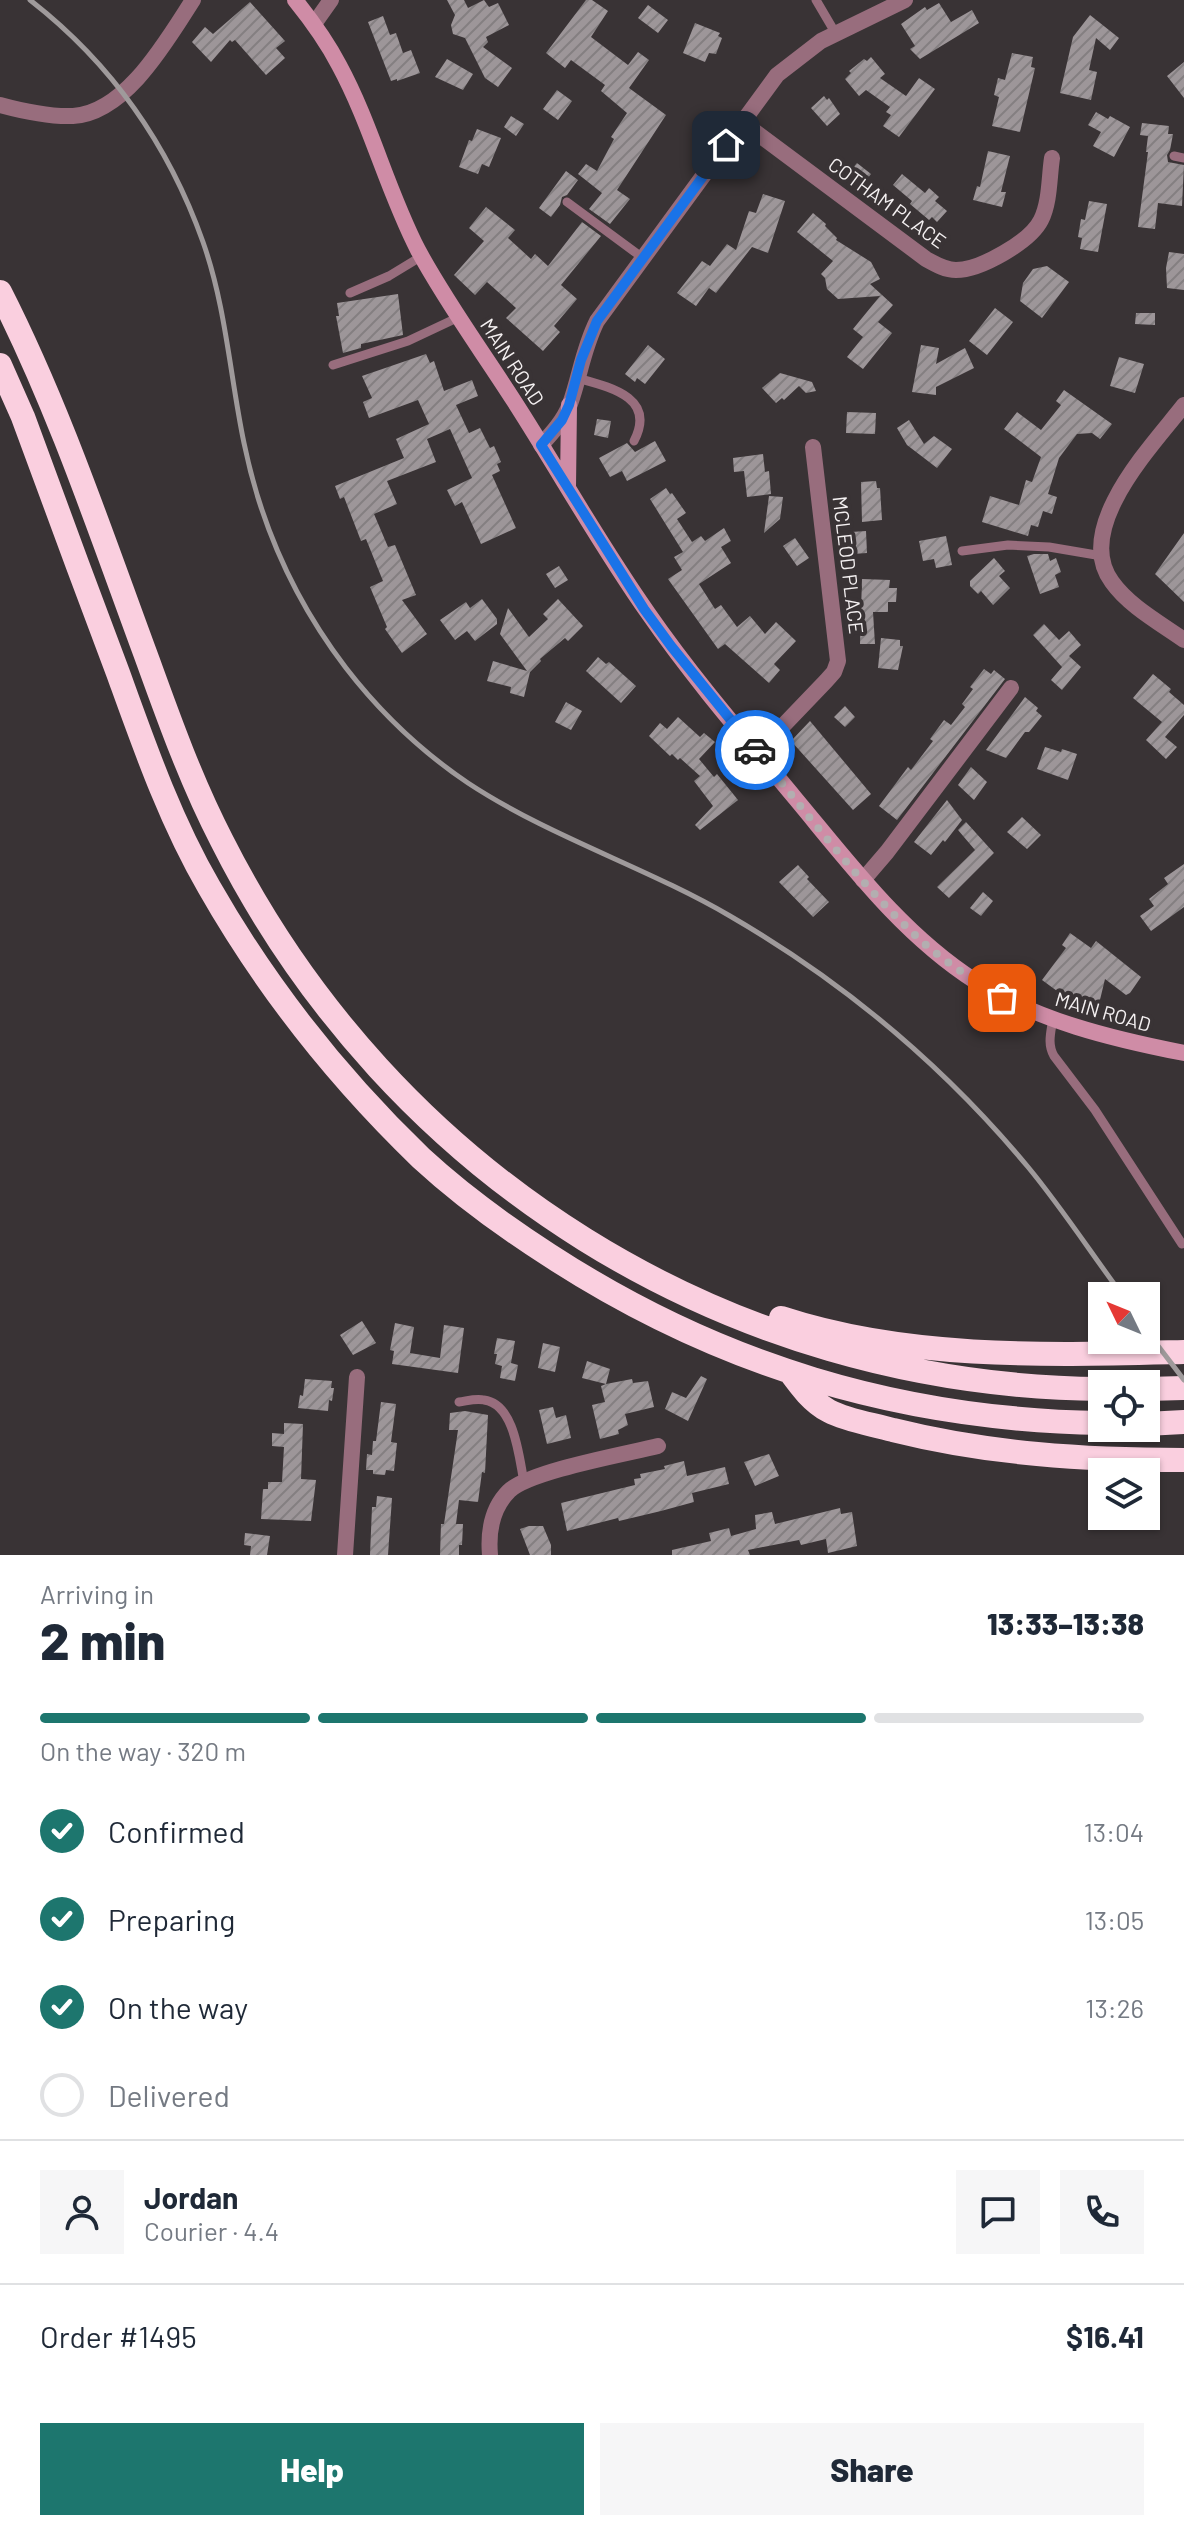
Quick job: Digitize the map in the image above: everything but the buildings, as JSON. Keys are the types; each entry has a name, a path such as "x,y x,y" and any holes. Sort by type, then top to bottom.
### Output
{"highway":[{"path":"0,292 32,356 173,730 221,839 254,902 314,990 360,1047 429,1120 489,1172 620,1263 711,1307 841,1354 910,1370 969,1381 1088,1389"},
{"path":"0,365 23,417 170,811 207,885 259,967 318,1048 364,1101 424,1160 514,1232 614,1295 735,1353 844,1390 945,1411 1014,1420 1088,1423"},
{"path":"620,1263 799,1324 866,1339 996,1352 1184,1352"},
{"path":"790,1372 814,1401 829,1411 913,1435 993,1450 1068,1458 1184,1460"},
{"path":"1160,1389 1184,1388"},
{"path":"1160,1423 1184,1422"}],"main road":[{"name":"MAIN ROAD","path":"295,0 341,68 422,256 662,634 863,880 918,937 944,959 1002,998 1053,1018 1184,1053"},
{"path":"568,487 569,405"}],"street":[{"path":"0,105 74,116 110,104 125,93 172,34 193,0"},
{"path":"314,24 331,0"},
{"path":"541,445 562,420 569,405 597,321 777,75 801,55 836,34 905,0"},
{"name":"COTHAM PLACE","path":"742,122 926,259 955,270 971,267 1012,248 1031,234 1045,210 1052,158"},
{"path":"1184,405 1127,478 1106,520 1102,543 1102,563 1121,594 1184,640"},
{"name":"MCLEOD PLACE","path":"757,753 834,672 838,661 813,447"},
{"path":"863,880 1011,688"},
{"path":"345,1555 357,1377"},
{"path":"490,1555 488,1538 498,1504 510,1490 524,1482 658,1446"}],"lane":[{"path":"816,0 836,34"},
{"path":"567,202 643,258"},
{"path":"350,293 389,276 422,256"},
{"path":"333,365 408,341 459,317"},
{"path":"577,377 607,386 630,399 642,426 634,441"},
{"path":"962,551 1008,545 1049,547 1102,556"},
{"path":"1053,1018 1049,1048 1095,1110 1182,1244"},
{"path":"459,1402 485,1399 502,1410 514,1435 524,1482"}],"railway":[{"path":"30,0 86,51 111,79 155,140 173,173 211,267 244,443 270,533 295,589 327,642 359,684 418,745 468,783 532,820 730,916 813,969 890,1028 996,1130 1053,1198 1113,1282"},
{"path":"1160,1348 1184,1380"}],"way so far":[{"path":"755,750 895,915 944,959 1002,998"}],"route":[{"path":"726,145 597,321 581,360 569,405 562,420 541,445 644,609 755,750"}]}
